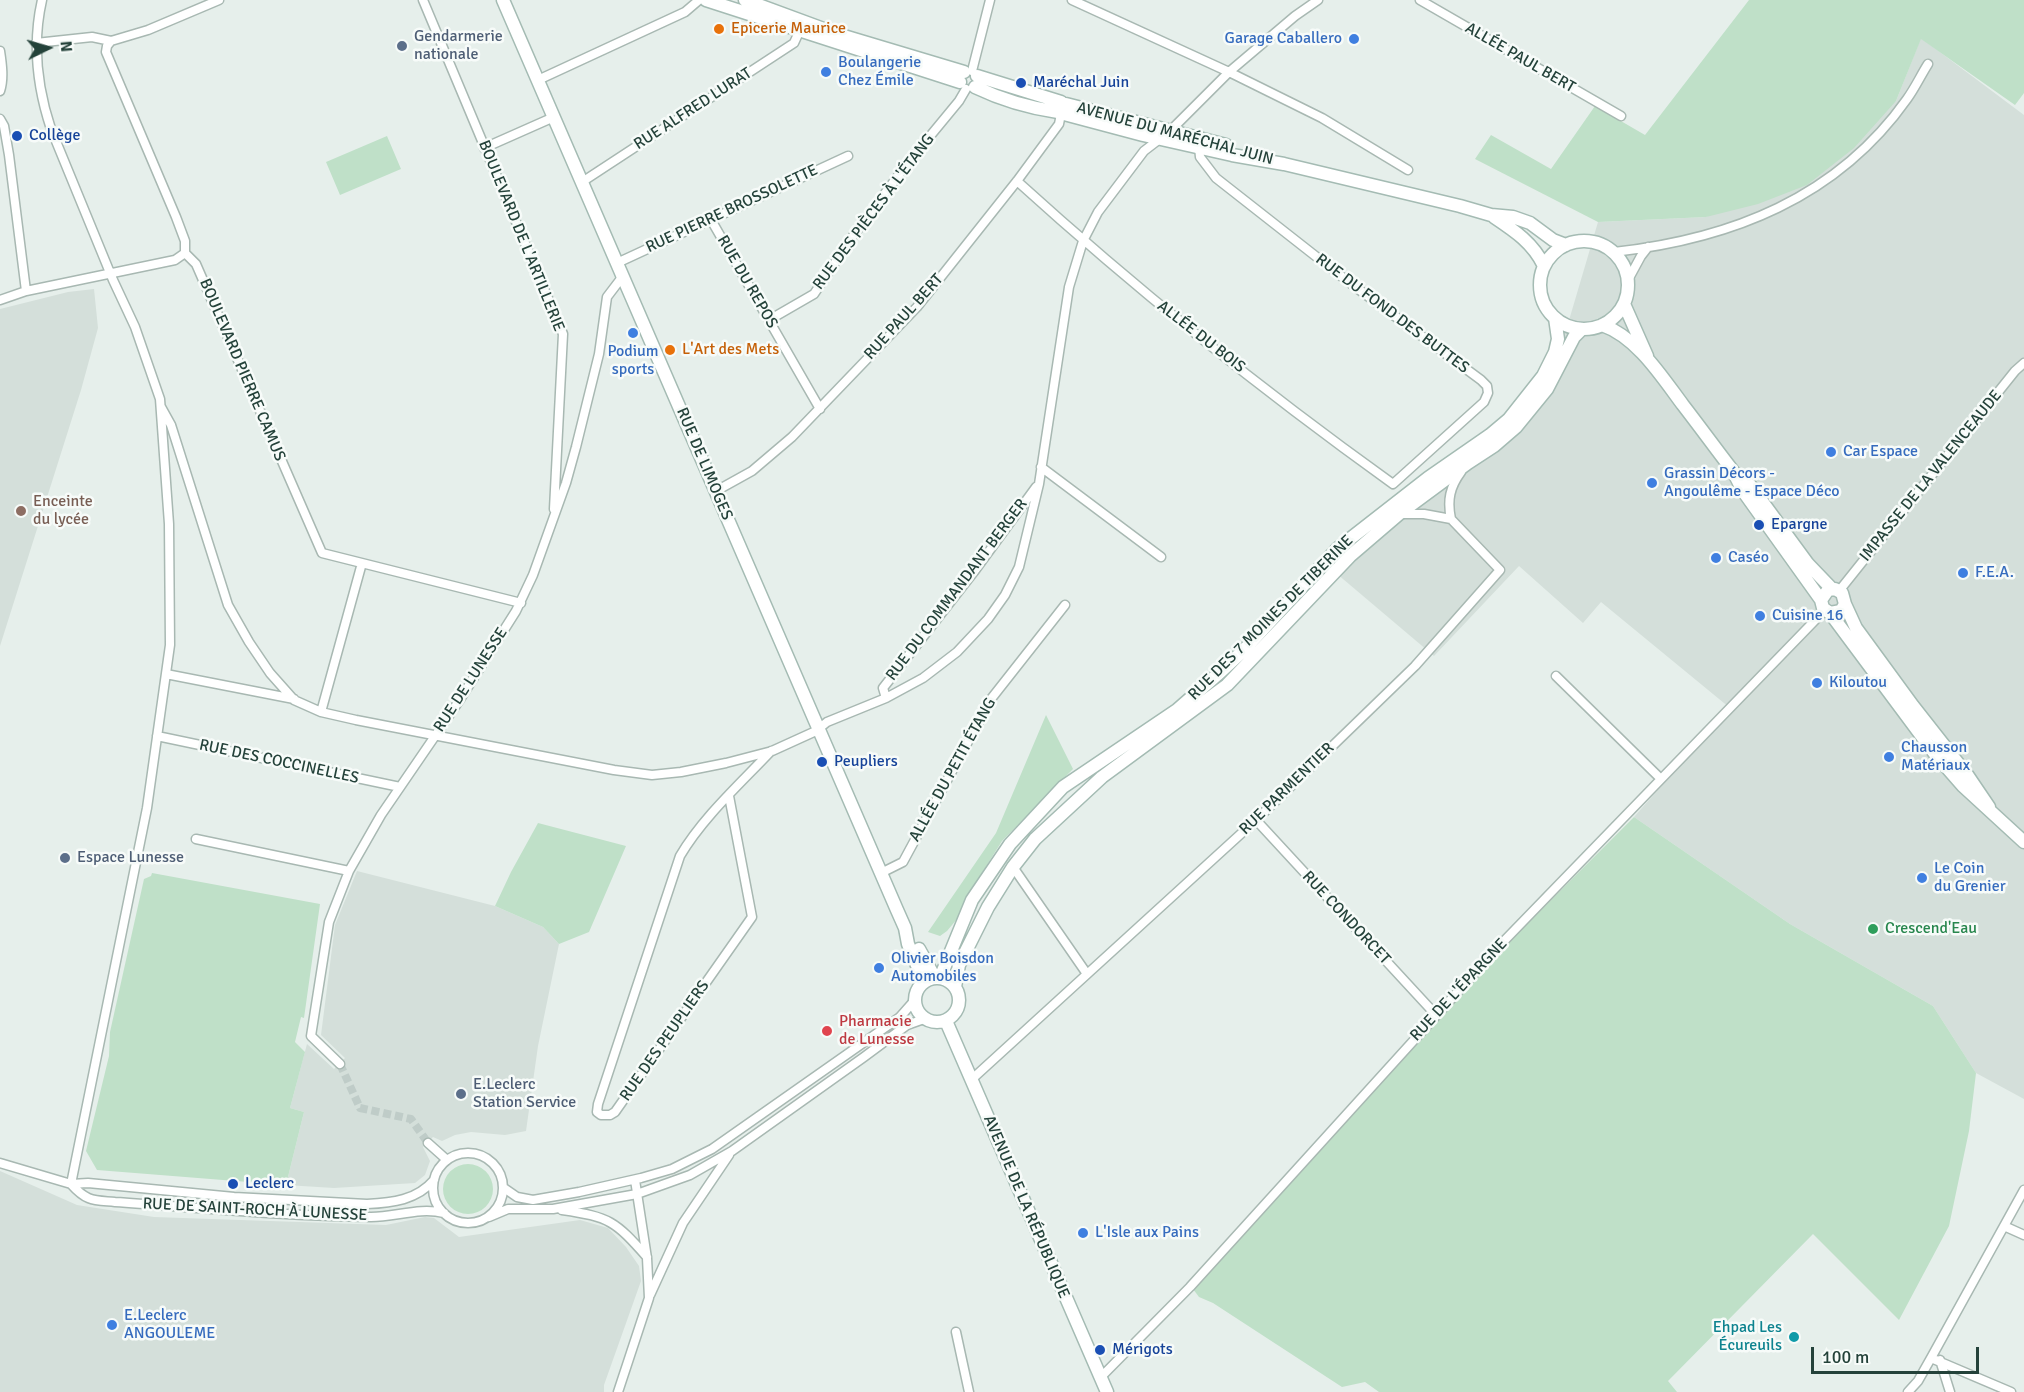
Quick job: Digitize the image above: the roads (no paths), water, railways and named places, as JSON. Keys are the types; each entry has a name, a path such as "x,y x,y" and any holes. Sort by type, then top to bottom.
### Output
{"main road":[{"name":"RUE DE LIMOGES","path":"502,0 882,873 905,928 908,944 933,979"},
{"name":"AVENUE DU MARÉCHAL JUIN","path":"706,0 800,32 969,80"},
{"name":"AVENUE DU MARÉCHAL JUIN","path":"745,0 969,80 986,93 1040,110 1062,109 1170,131 1236,148 1284,164"},
{"name":"AVENUE DU MARÉCHAL JUIN","path":"1062,109 1081,120 1284,164 1491,215 1513,217 1530,223 1553,240 1566,245"},
{"name":"AVENUE DU MARÉCHAL JUIN","path":"1491,215 1516,231 1529,243 1544,266"},
{"path":"1578,241 1591,241 1614,252 1628,280 1624,304 1615,316 1602,325 1582,329 1567,326 1555,318 1546,307 1541,294 1540,280 1544,266 1550,257 1566,245 1578,241"},
{"path":"1624,304 1649,360"},
{"name":"RUE DES 7 MOINES DE TIBERINE","path":"933,979 972,900 1018,836 1063,788 1177,710 1242,651 1337,549 1509,419 1543,376 1555,352 1558,339 1555,318"},
{"path":"1602,325 1621,334 1649,360 1733,471 1743,491 1825,608 1935,754 1963,786 1989,807 2024,842"},
{"name":"RUE DES 7 MOINES DE TIBERINE","path":"956,987 959,965 988,907 1013,867 1035,839 1102,777 1227,685 1350,556 1399,514 1494,446 1532,409 1559,369 1574,337 1582,329"},
{"path":"1733,471 1750,485 1808,564 1835,590 1845,596 1845,604 1856,628 1989,807"},
{"path":"1825,608 1825,593 1835,590"},
{"path":"1825,608 1841,611 1845,604"},
{"path":"933,979 951,983 956,987 960,1000 959,1007 946,1022 930,1022 919,1014 915,1000 918,988 933,979"},
{"name":"AVENUE DE LA RÉPUBLIQUE","path":"946,1022 1107,1392"}],"street":[{"path":"42,0 36,43 44,107 51,129 135,327 162,407 171,426 228,605 270,674 294,700"},
{"path":"36,43 92,37 111,41 138,34 201,4 219,0"},
{"name":"BOULEVARD DE L'ARTILLERIE","path":"425,0 563,334 553,519"},
{"path":"538,80 685,12 699,0"},
{"path":"969,80 990,0"},
{"path":"1072,0 1229,72 1322,118 1408,170"},
{"path":"166,674 294,700 321,712 614,770 652,775 726,763 772,751 809,735 827,722 886,698 923,678 957,652 988,620 1005,596 1019,567 1039,484 1069,287 1083,241 1098,212 1144,151 1170,131 1229,72 1295,16 1318,0"},
{"name":"ALLÉE PAUL BERT","path":"1420,0 1621,116"},
{"name":"RUE ALFRED LURAT","path":"582,182 791,45 800,32"},
{"name":"BOULEVARD PIERRE CAMUS","path":"111,41 106,52 108,62 176,217 185,241 185,253 196,264 322,553 521,603"},
{"path":"0,51 2,87 0,91"},
{"path":"1614,252 1649,247 1735,226 1771,212 1806,194 1838,171 1870,143 1907,99 1928,64"},
{"name":"RUE DES PIÈCES À L'ÉTANG","path":"769,320 814,294 853,236 907,164 959,101 969,80"},
{"name":"RUE PAUL BERT","path":"716,491 752,471 792,437 917,307 1059,124 1062,109"},
{"path":"484,147 554,117"},
{"path":"0,119 4,126 9,155 26,291"},
{"name":"RUE DU FOND DES BUTTES","path":"1199,147 1200,157 1216,178 1487,386 1488,393 1484,402 1393,484"},
{"name":"RUE PIERRE BROSSOLETTE","path":"617,263 848,156"},
{"name":"ALLÉE DU BOIS","path":"1017,181 1083,241 1198,337 1393,484"},
{"name":"RUE DU REPOS","path":"710,218 820,409"},
{"path":"1628,280 1641,256 1649,247"},
{"path":"0,300 26,291 175,260 185,253"},
{"name":"RUE DE LUNESSE","path":"340,1064 311,1036 329,922 349,871 381,815 459,701 521,603 553,519 576,447 596,366 608,297 623,276"},
{"name":"IMPASSE DE LA VALENCEAUDE","path":"1835,590 2024,363"},
{"path":"71,1184 140,848 170,645 170,535 162,407"},
{"path":"1399,514 1424,514 1451,519 1449,497 1453,483 1468,463"},
{"path":"1041,467 1161,557"},
{"name":"RUE DU COMMANDANT BERGER","path":"886,698 883,688 1039,484"},
{"name":"RUE PARMENTIER","path":"971,1080 1256,820 1415,666 1500,570 1451,519"},
{"path":"321,712 362,563"},
{"name":"ALLÉE DU PETIT ÉTANG","path":"882,873 903,862 991,699 1065,605"},
{"name":"RUE DE L'ÉPARGNE","path":"1101,1378 1190,1287 1503,942 1825,608"},
{"path":"1556,676 1661,778"},
{"name":"RUE DES COCCINELLES","path":"157,736 400,787"},
{"name":"RUE DES PEUPLIERS","path":"729,796 752,917 615,1112 601,1115 597,1112 598,1104 680,856 689,841 729,796 772,751"},
{"name":"RUE CONDORCET","path":"1256,820 1436,1015"},
{"path":"196,839 349,871"},
{"path":"1013,867 1087,974"},
{"path":"504,1188 517,1197 533,1200 635,1180 672,1169 712,1149 900,1017 915,1000"},
{"path":"553,1209 637,1194 690,1175 732,1151 907,1025 924,1018"},
{"path":"428,1143 447,1160"},
{"path":"618,1392 648,1298 683,1223 732,1151"},
{"path":"489,1217 502,1200 504,1188 502,1177 496,1166 488,1158 476,1153 453,1156 436,1173 434,1197 444,1213 456,1222 467,1224 478,1222 508,1209 553,1209 594,1215 604,1218 621,1229 647,1258"},
{"name":"RUE DE SAINT-ROCH À LUNESSE","path":"0,1163 71,1184 88,1183 234,1197 367,1204 384,1203 415,1196 434,1180"},
{"path":"635,1180 647,1258 648,1298"},
{"name":"RUE DE SAINT-ROCH À LUNESSE","path":"71,1184 82,1196 116,1202 373,1217 421,1210 444,1213"},
{"path":"1908,1392 1935,1359 2024,1190"},
{"path":"2004,1226 2024,1234"},
{"path":"956,1332 969,1392"},
{"path":"1935,1359 1950,1392"},
{"path":"1935,1359 2012,1392"}],"tunnel":[{"path":"340,1064 360,1108 411,1119 428,1143"}],"place":[{"name":"Epicerie Maurice","path":"719,29"},
{"name":"Garage Caballero","path":"1354,39"},
{"name":"Gendarmerie nationale","path":"402,46"},
{"name":"Boulangerie Chez Émile","path":"826,72"},
{"name":"Maréchal Juin","path":"1021,83"},
{"name":"Collège","path":"17,136"},
{"name":"Podium sports","path":"633,333"},
{"name":"L'Art des Mets","path":"670,350"},
{"name":"Car Espace","path":"1831,452"},
{"name":"Grassin Décors - Angoulême - Espace Déco","path":"1652,483"},
{"name":"Enceinte du lycée","path":"21,511"},
{"name":"Epargne","path":"1759,525"},
{"name":"Caséo","path":"1716,558"},
{"name":"F.E.A.","path":"1963,573"},
{"name":"Cuisine 16","path":"1760,616"},
{"name":"Kiloutou","path":"1817,683"},
{"name":"Chausson Matériaux","path":"1889,757"},
{"name":"Peupliers","path":"822,762"},
{"name":"Espace Lunesse","path":"65,858"},
{"name":"Le Coin du Grenier","path":"1922,878"},
{"name":"Crescend'Eau","path":"1873,929"},
{"name":"Olivier Boisdon Automobiles","path":"879,968"},
{"name":"Pharmacie de Lunesse","path":"827,1031"},
{"name":"E.Leclerc Station Service","path":"461,1094"},
{"name":"Leclerc","path":"233,1184"},
{"name":"L'Isle aux Pains","path":"1083,1233"},
{"name":"E.Leclerc ANGOULEME","path":"112,1325"},
{"name":"Ehpad Les Écureuils","path":"1794,1337"},
{"name":"Mérigots","path":"1100,1350"}]}
